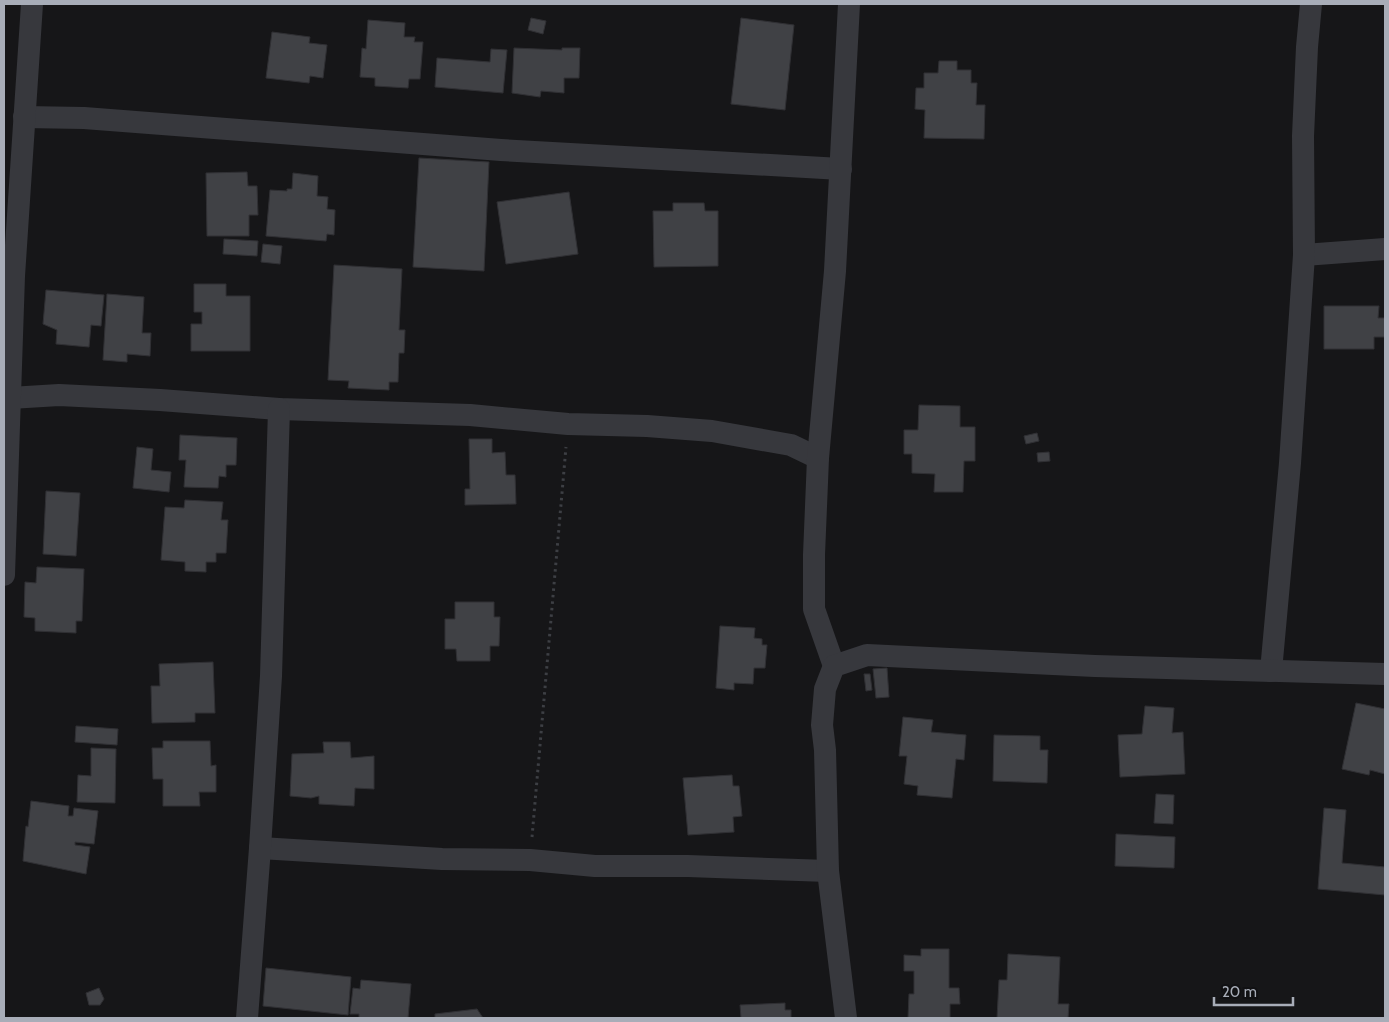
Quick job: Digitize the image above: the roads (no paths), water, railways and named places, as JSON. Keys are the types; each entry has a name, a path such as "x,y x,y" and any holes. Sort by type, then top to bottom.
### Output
{"street":[{"path":"4,575 14,276 32,4"},
{"path":"846,1018 828,871 825,750 822,725 824,689 834,666 814,609 814,555 818,458 835,271 849,4"},
{"path":"1272,671 1290,463 1304,255 1303,136 1307,47 1312,4"},
{"path":"24,117 84,118 501,150 841,169"},
{"path":"1304,255 1385,249"},
{"path":"10,398 59,395 279,409 470,415 568,424 647,426 712,431 791,445 818,458"},
{"path":"247,1018 271,676 279,409"},
{"path":"834,666 867,655 1095,666 1385,674"},
{"path":"260,848 442,859 530,860 595,866 688,866 828,871"}]}
